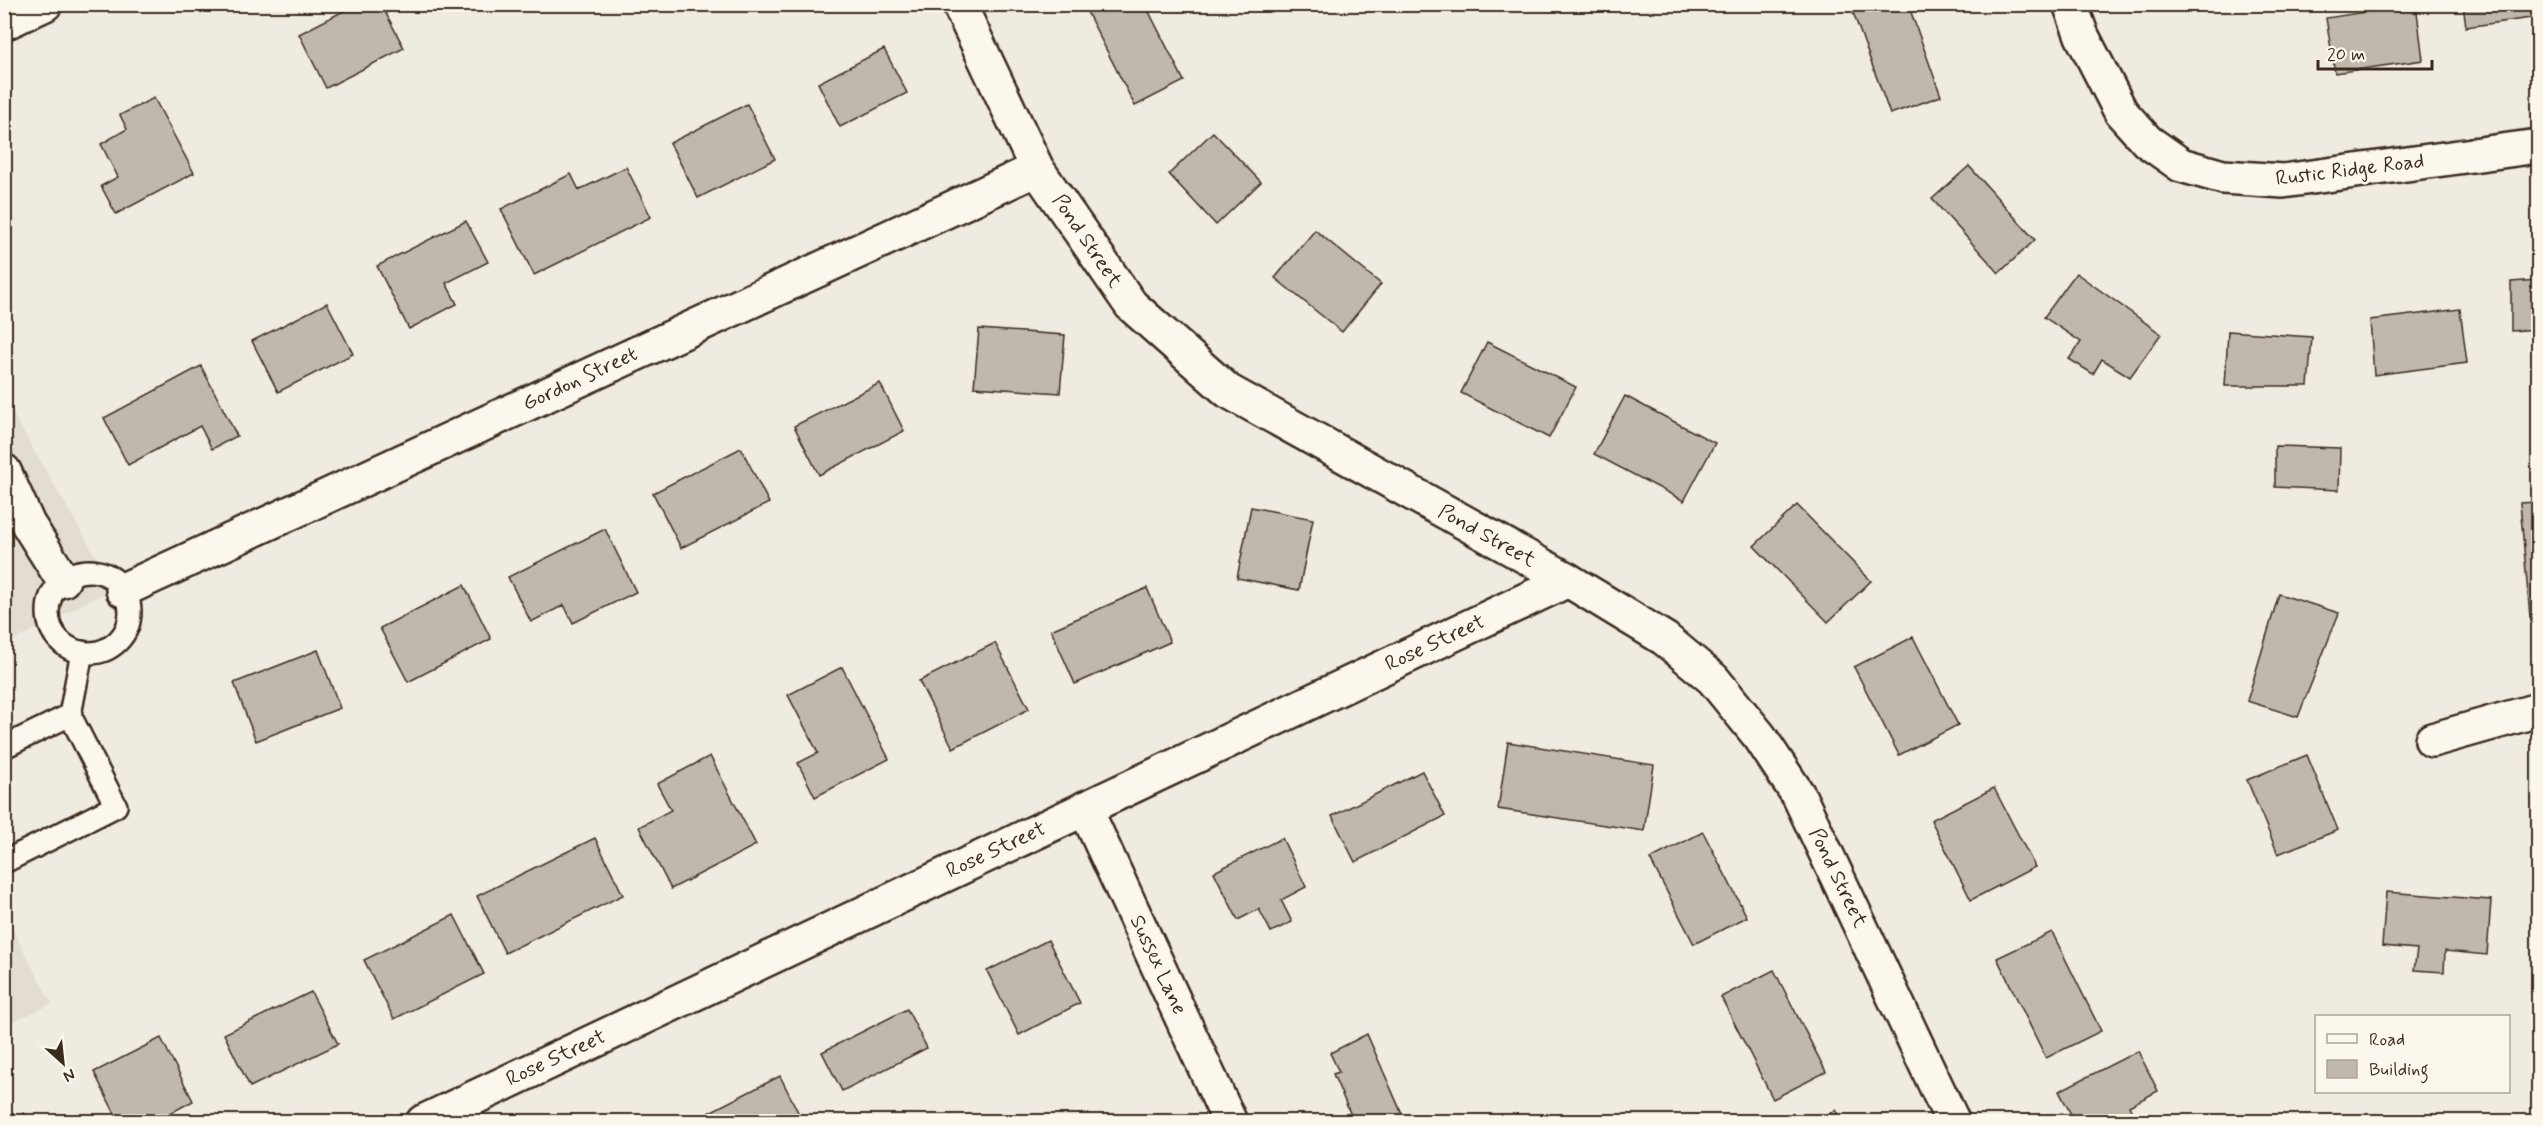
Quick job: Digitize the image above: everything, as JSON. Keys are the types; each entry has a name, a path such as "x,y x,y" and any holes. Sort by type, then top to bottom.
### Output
{"street":[{"path":"4,23 45,4"},
{"name":"Pond Street","path":"959,4 1037,169 1131,305 1228,391 1568,580 1665,639 1713,679 1760,738 1799,796 1953,1122"},
{"name":"Rustic Ridge Road","path":"2070,4 2082,36 2121,112 2147,141 2181,165 2223,177 2283,181 2538,146"},
{"name":"Gordon Street","path":"123,590 1037,169"},
{"path":"4,471 28,524 63,580"},
{"name":"Rose Street","path":"423,1122 1568,580"},
{"path":"2432,740 2538,710"},
{"name":"Sussex Lane","path":"1085,808 1230,1122"}],"lane":[{"path":"88,571 102,573 114,580 123,590 129,603 130,616 126,630 108,649 82,652 69,648 58,640 51,629 49,602 63,580 75,573 88,571"},
{"path":"4,862 116,806 70,715 82,652"},
{"path":"4,747 70,715"}],"shaded area":[{"path":"4,399 114,588 5,645 4,645"},
{"path":"5,915 52,1004 4,1025"}],"building":[{"path":"357,4 381,4 404,48 326,88 299,34"},
{"path":"1083,4 1145,4 1184,81 1135,106"},
{"path":"1850,4 1908,4 1941,96 1890,114"},
{"path":"2416,4 2423,60 2335,73 2326,18"},
{"path":"2463,4 2538,4 2538,17 2466,27"},
{"path":"884,49 907,93 840,127 818,83"},
{"path":"154,98 194,173 116,214 101,186 118,177 101,144 127,129 120,115"},
{"path":"747,104 775,159 698,198 670,143"},
{"path":"1213,132 1261,182 1216,225 1169,174"},
{"path":"1969,166 2035,240 1999,273 1932,199"},
{"path":"626,167 651,217 534,275 501,209 571,174 579,190"},
{"path":"466,221 488,262 446,283 457,304 409,329 377,266"},
{"path":"1315,230 1381,284 1342,332 1275,278"},
{"path":"2076,273 2161,334 2130,377 2102,359 2093,374 2069,359 2081,342 2044,317"},
{"path":"2538,280 2538,329 2511,331 2511,282"},
{"path":"327,303 353,354 278,392 252,341"},
{"path":"2460,309 2467,363 2374,375 2370,320"},
{"path":"979,329 1065,335 1060,393 974,387"},
{"path":"2228,331 2312,337 2308,386 2225,386"},
{"path":"1487,342 1576,387 1549,438 1461,393"},
{"path":"201,366 237,436 212,449 200,426 128,465 104,418"},
{"path":"880,383 904,431 819,475 794,426"},
{"path":"1625,396 1715,443 1684,501 1594,454"},
{"path":"2275,446 2340,448 2339,490 2275,487"},
{"path":"741,448 769,503 681,548 653,493"},
{"path":"2538,502 2538,616 2530,617 2520,503"},
{"path":"1797,505 1871,581 1828,622 1754,546"},
{"path":"1251,507 1313,519 1299,590 1237,578"},
{"path":"605,529 636,592 573,623 564,605 531,622 508,577"},
{"path":"464,585 491,639 408,682 380,628"},
{"path":"1147,588 1170,642 1075,684 1051,630"},
{"path":"2279,594 2339,613 2298,717 2247,701"},
{"path":"1913,637 1958,725 1899,755 1854,667"},
{"path":"995,643 1029,709 953,748 919,681"},
{"path":"318,650 340,708 256,741 234,683"},
{"path":"842,667 889,759 815,797 798,763 818,753 788,695"},
{"path":"1508,742 1654,765 1644,831 1498,809"},
{"path":"2307,755 2338,830 2278,854 2247,780"},
{"path":"710,756 756,845 671,889 639,827 671,810 657,784"},
{"path":"1422,771 1445,816 1355,862 1332,816"},
{"path":"1994,788 2035,867 1971,900 1931,820"},
{"path":"1703,832 1747,917 1694,944 1650,859"},
{"path":"595,838 623,895 505,953 477,896"},
{"path":"1282,838 1306,887 1281,900 1292,922 1271,932 1259,909 1238,920 1214,872"},
{"path":"2386,892 2491,900 2487,955 2445,951 2444,972 2414,970 2417,949 2382,946"},
{"path":"454,915 484,974 394,1019 364,960"},
{"path":"2052,932 2101,1031 2046,1058 1997,958"},
{"path":"1048,940 1080,1003 1019,1035 987,971"},
{"path":"1774,970 1826,1072 1773,1099 1721,997"},
{"path":"311,992 338,1044 250,1087 224,1034"},
{"path":"907,1009 927,1048 842,1091 822,1052"},
{"path":"1367,1034 1405,1122 1354,1122 1333,1074 1339,1072 1330,1053"},
{"path":"161,1038 193,1101 154,1122 119,1122 94,1072"},
{"path":"2138,1051 2158,1091 2129,1106 2137,1122 2075,1122 2059,1091"},
{"path":"780,1076 803,1122 700,1122 698,1118"},
{"path":"1836,1110 1841,1122 1814,1122"},
{"path":"24,1113 28,1122 6,1122"}]}
